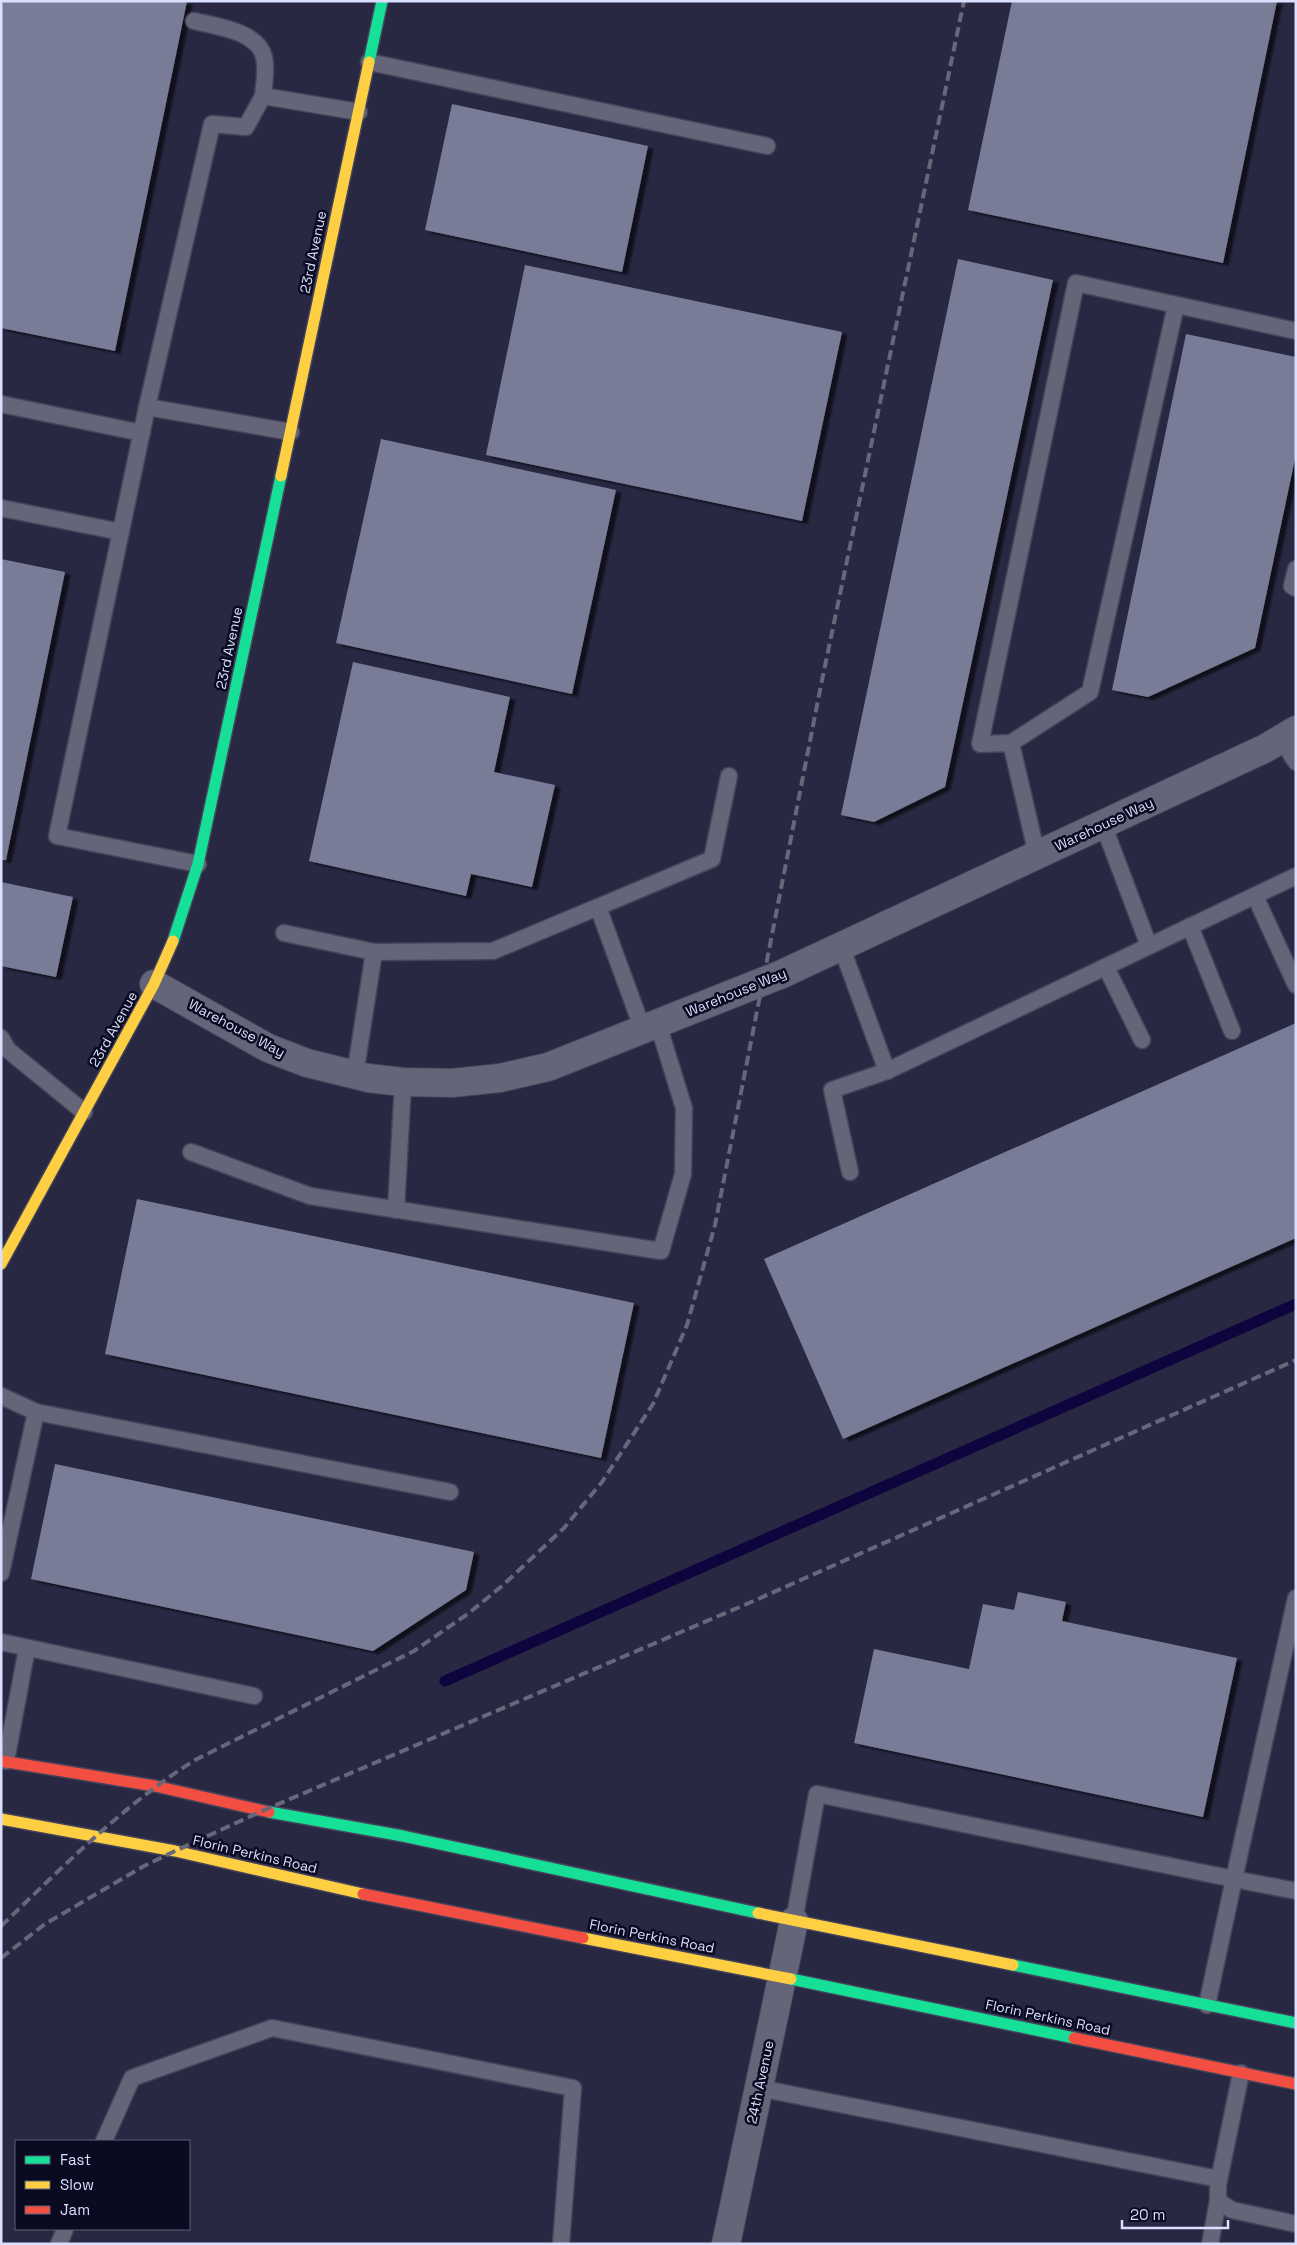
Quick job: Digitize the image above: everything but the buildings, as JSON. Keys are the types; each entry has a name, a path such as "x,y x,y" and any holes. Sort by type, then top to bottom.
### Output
{"main road":[{"name":"23rd Avenue","path":"1,1264 154,984 178,931 198,864 382,1"},
{"path":"3,1761 155,1786 262,1812 403,1836 794,1921 1296,2023"},
{"name":"Florin Perkins Road","path":"1,1819 175,1851 354,1892 782,1977 1296,2084"}],"street":[{"name":"Warehouse Way","path":"154,984 268,1048 307,1062 355,1075 403,1082 452,1083 500,1078 548,1067 782,974 1266,748 1289,734"},
{"name":"24th Avenue","path":"726,2244 794,1921"}],"lane":[{"path":"194,21 235,30 253,42 264,55 265,78 263,96 246,127 212,124 147,407 57,836 198,864"},
{"path":"369,62 767,146"},
{"path":"263,96 359,112"},
{"path":"1176,305 1090,692 1010,744 980,744 1076,283 1296,331"},
{"path":"1,404 142,433"},
{"path":"147,407 291,432"},
{"path":"1,508 121,532"},
{"path":"1296,569 1292,586 1296,588"},
{"path":"1289,734 1296,762"},
{"path":"1010,744 1037,855"},
{"path":"284,934 374,952 493,951 712,859 729,776"},
{"path":"1103,824 1149,946"},
{"path":"850,1172 832,1090 887,1070 1296,876"},
{"path":"1255,896 1296,985"},
{"path":"191,1152 310,1196 661,1251 683,1174 684,1108 598,907"},
{"path":"1190,926 1232,1031"},
{"path":"841,946 887,1070"},
{"path":"355,1075 374,952"},
{"path":"1106,967 1142,1040"},
{"path":"3,1047 84,1112"},
{"path":"396,1210 403,1082"},
{"path":"1,1396 36,1412 450,1492"},
{"path":"1,1573 36,1412"},
{"path":"1207,2005 1296,1598"},
{"path":"1,1642 254,1696"},
{"path":"3,1761 27,1648"},
{"path":"794,1921 817,1794 1296,1891"},
{"path":"104,2140 132,2078 272,2028 573,2088 561,2244"},
{"path":"1210,2244 1218,2201 1219,2179 1241,2073"},
{"path":"758,2088 1219,2179"},
{"path":"1218,2201 1232,2210 1296,2224"},
{"path":"59,2244 65,2230"}],"waterway":[{"path":"445,1681 1296,1304"}],"railway":[{"path":"1,1926 118,1817 195,1760 414,1651 469,1613 502,1586 564,1528 602,1482 653,1404 687,1325 715,1225 821,685 964,1"},
{"path":"1,1958 45,1924 144,1866 175,1851 262,1811 749,1603 1296,1360"}],"traffic: fast":[{"path":"369,62 382,1"},
{"path":"173,941 198,864 281,476"},
{"path":"269,1812 403,1836 758,1913"},
{"path":"1013,1965 1296,2023"},
{"path":"791,1979 1074,2038"}],"traffic: slow":[{"path":"281,476 369,62"},
{"path":"1,1264 154,984 173,941"},
{"path":"1,1819 175,1851 363,1894"},
{"path":"758,1913 1013,1965"},
{"path":"583,1938 791,1979"}],"traffic: jam":[{"path":"1,1761 155,1786 269,1812"},
{"path":"363,1894 583,1938"},
{"path":"1074,2038 1296,2084"}]}
